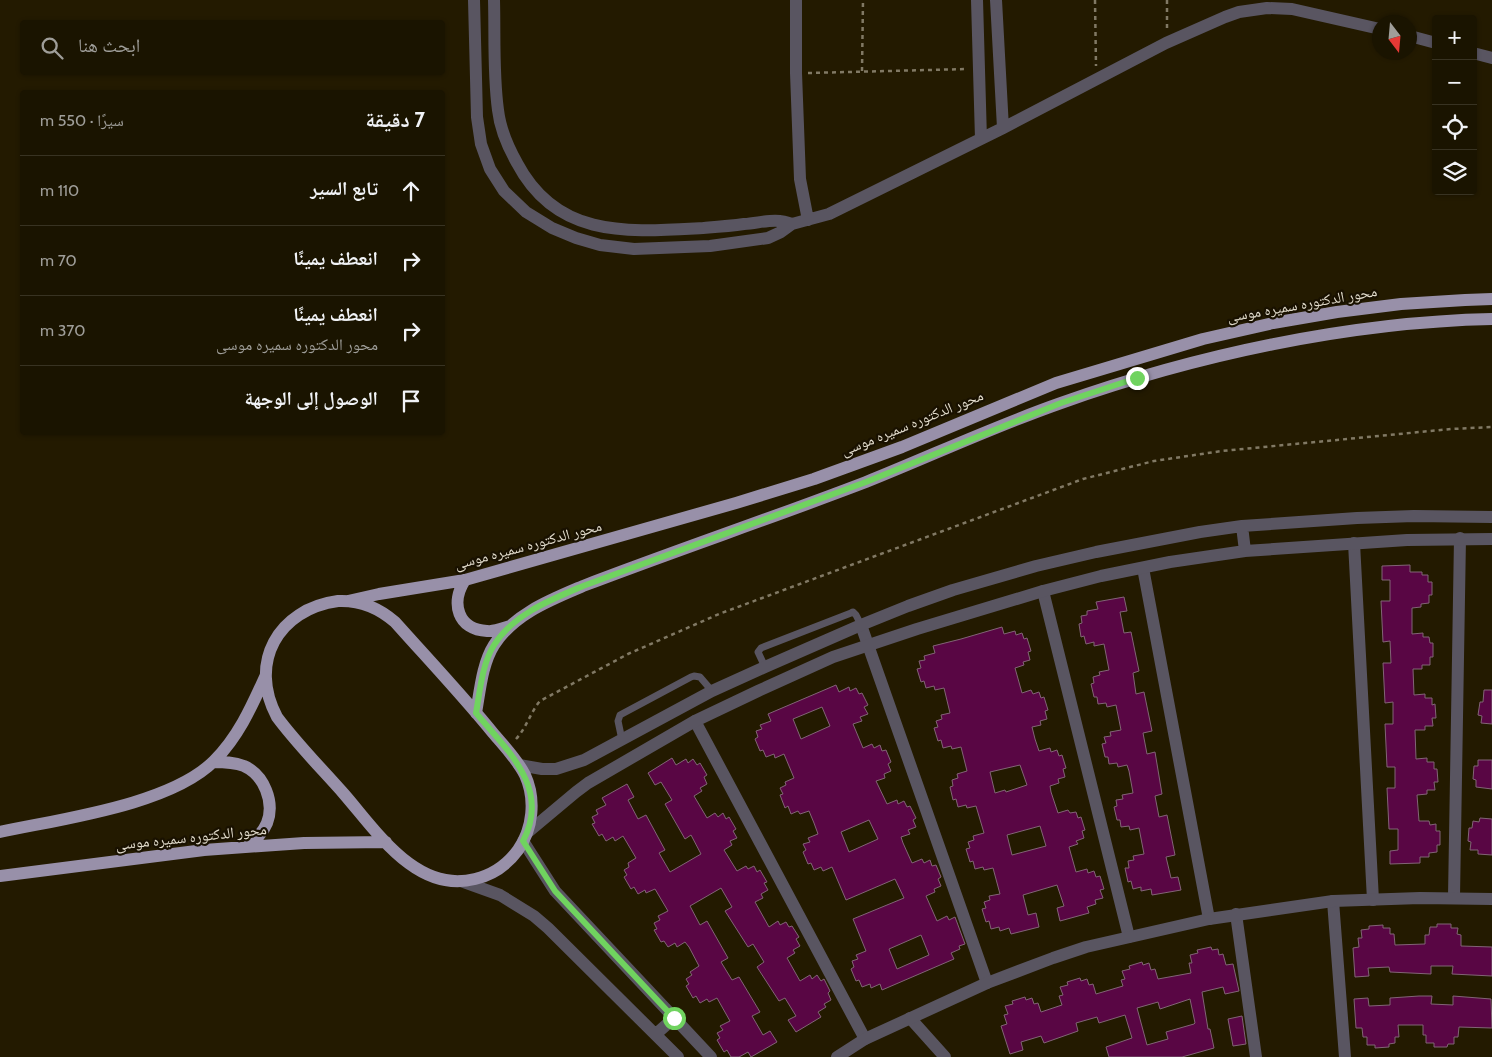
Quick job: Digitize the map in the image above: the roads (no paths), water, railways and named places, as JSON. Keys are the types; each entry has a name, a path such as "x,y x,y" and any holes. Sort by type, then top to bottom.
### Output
{"main road":[{"name":"محور الدكتوره سميره موسى","path":"348,601 409,588 464,580 726,506 814,479 929,436 1056,383 1203,339 1337,312 1401,304 1492,299"},
{"path":"476,713 487,661 494,646 510,626 529,611 583,586 866,482 1061,403 1137,378 1266,346 1340,333 1403,325 1492,318"},
{"path":"464,580 459,589 456,602 459,614 467,624 478,630 490,632 510,626"},
{"path":"348,601 370,606 388,616 476,713 519,764 529,786 532,810 525,837 512,857 498,870 480,878 461,881 437,879 415,869 386,842 277,717 268,697 266,675 267,662 271,650 280,634 292,619 314,606 348,601"},
{"path":"0,832 112,808 146,798 173,787 197,774 213,762 243,724 266,675"},
{"path":"213,762 230,762 245,767 258,776 266,790 270,806 267,822 260,836 247,847"},
{"name":"محور الدكتوره سميره موسى","path":"0,876 167,854 304,843 386,842"}],"street":[{"path":"474,0 477,118 481,144 490,169 504,191 526,212 552,228 600,245 625,248 687,247 768,238 792,224 829,214 1003,128 1166,43 1254,4 1267,8 1292,9 1372,27"},
{"path":"494,0 498,111 505,136 525,178 532,188 554,208 569,217 618,229 686,229 776,220 792,224"},
{"path":"796,0 796,73 800,179 808,220"},
{"path":"977,0 981,139"},
{"path":"996,0 1003,128"},
{"path":"1417,38 1432,42"},
{"path":"1477,54 1492,58"},
{"path":"686,229 687,247"},
{"path":"519,764 542,769 556,769 584,760 712,692 861,625 953,590 1036,566 1126,546 1242,526 1357,518 1414,516 1492,517"},
{"path":"1242,526 1245,551"},
{"path":"1454,897 1460,538"},
{"path":"711,1057 555,891 538,866 525,837 588,783 695,721 833,657 960,615 1101,576 1170,562 1245,551 1407,540 1492,539"},
{"path":"1354,543 1372,900"},
{"path":"1143,568 1209,919"},
{"path":"1043,592 1130,938"},
{"path":"861,625 987,983"},
{"path":"695,721 865,1039"},
{"path":"461,881 500,895 534,916 678,1057"},
{"path":"836,1057 865,1039 987,983 1078,949 1209,919 1333,901 1454,897 1492,899"},
{"path":"1333,901 1345,1057"},
{"path":"1236,914 1256,1057"},
{"path":"656,1034 674,1018"},
{"path":"910,1018 945,1057"}],"lane":[{"path":"765,667 758,652 761,648 853,612 861,625"},
{"path":"622,740 618,721 620,716 690,677 700,676 712,692"}]}
